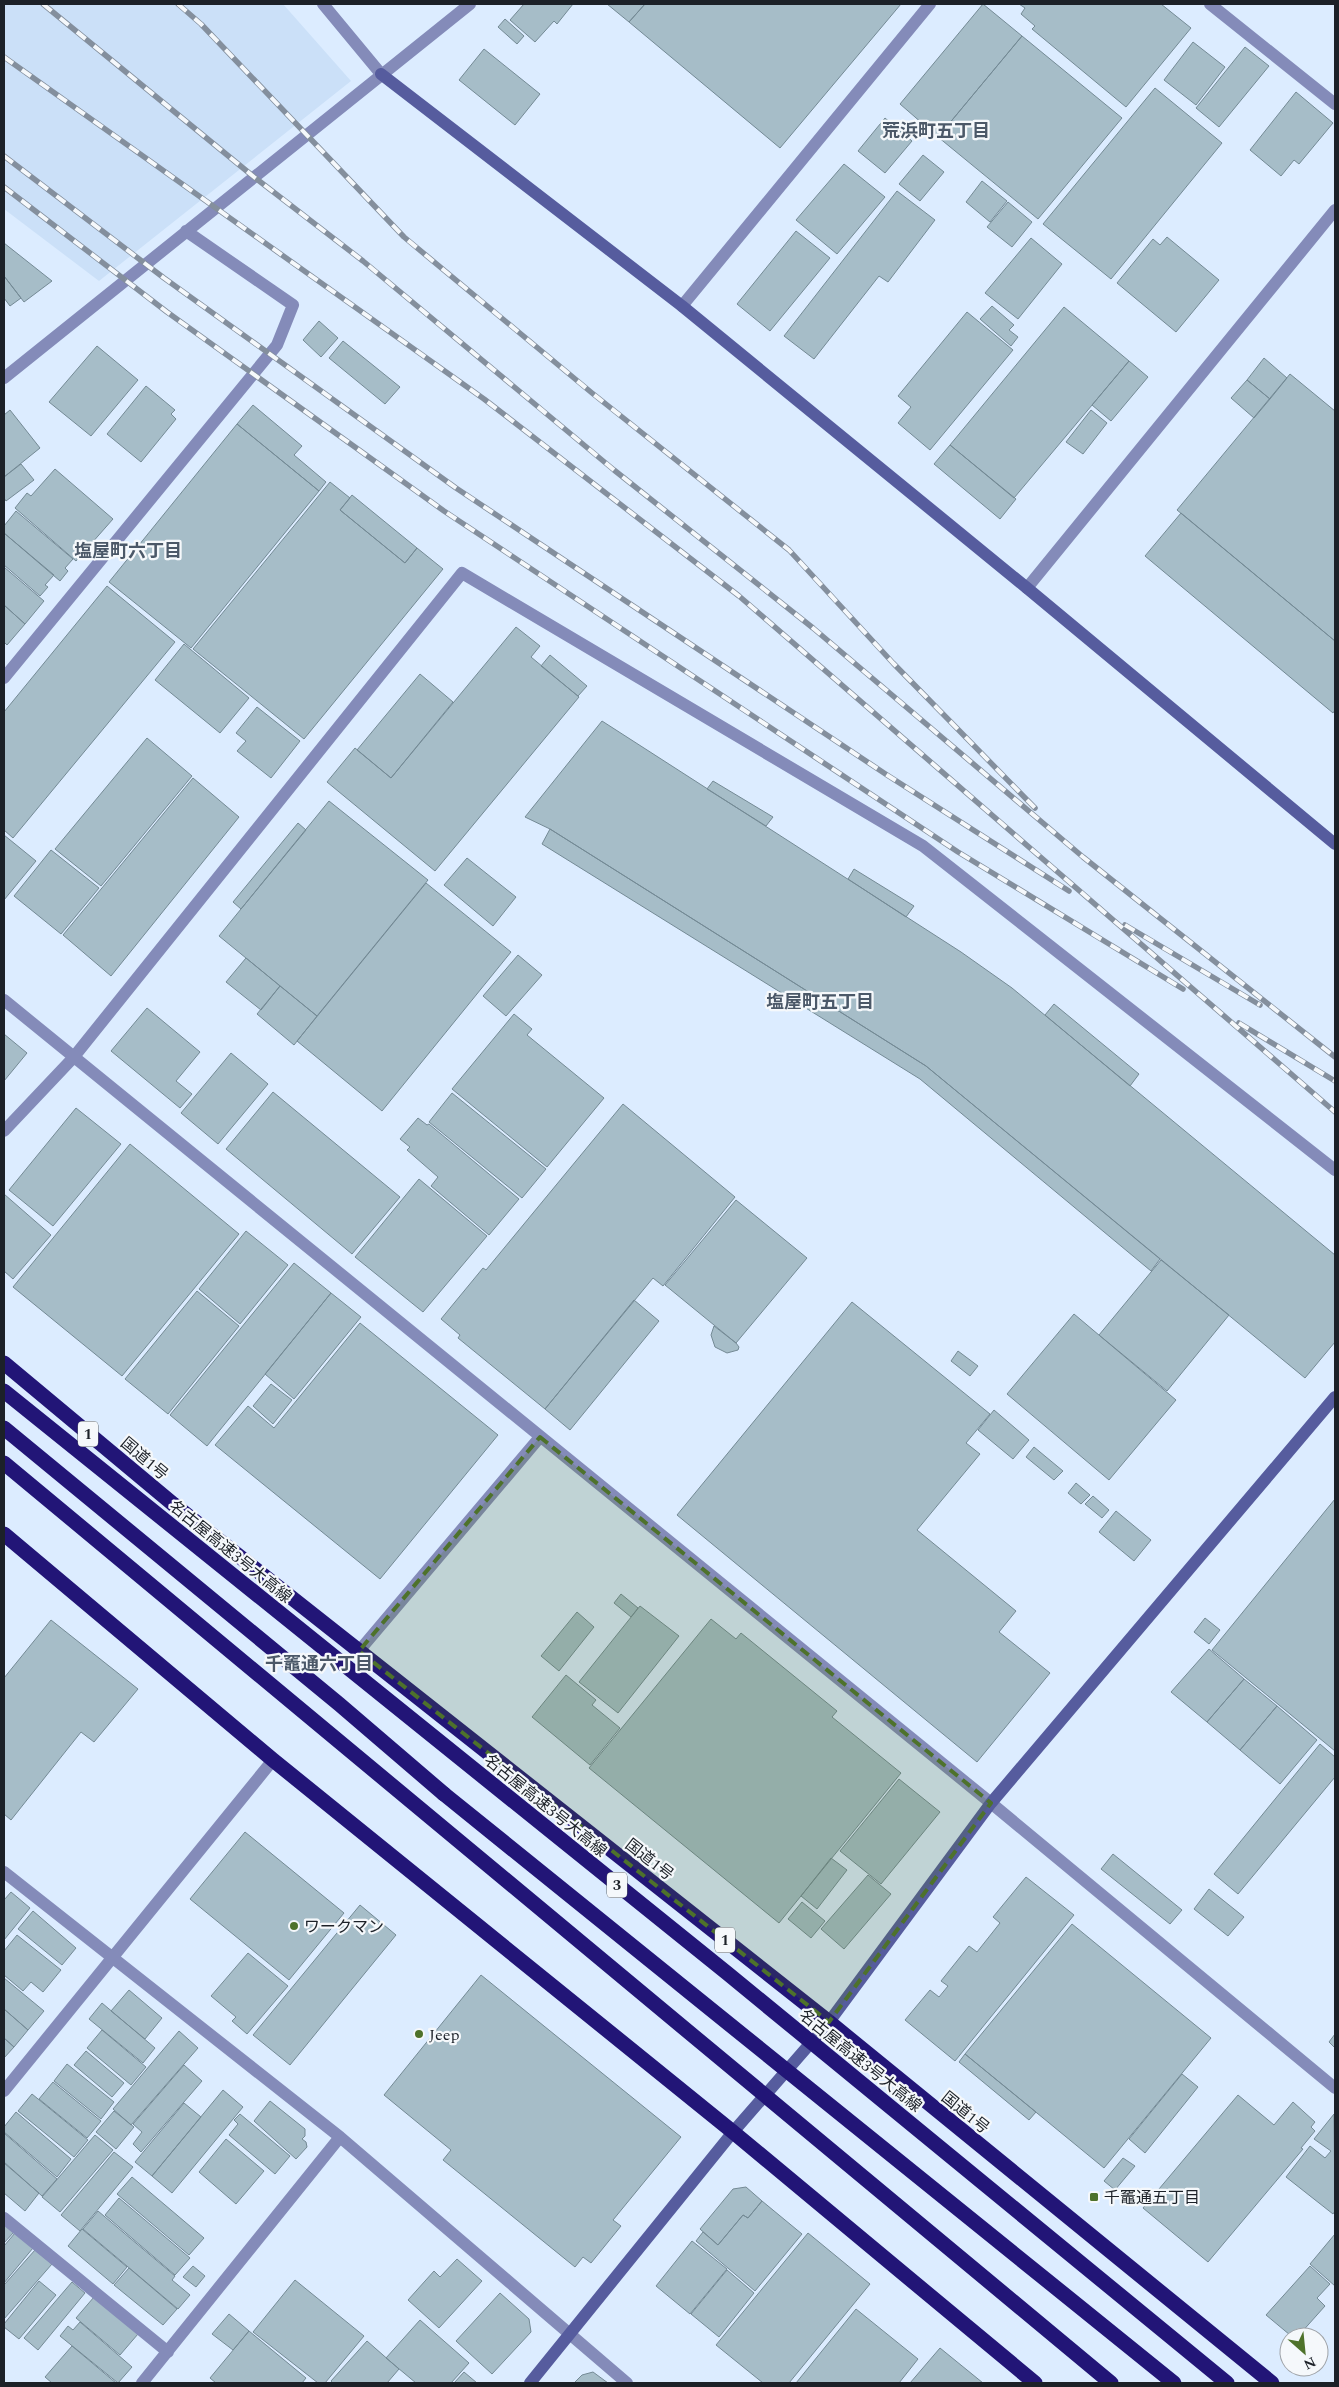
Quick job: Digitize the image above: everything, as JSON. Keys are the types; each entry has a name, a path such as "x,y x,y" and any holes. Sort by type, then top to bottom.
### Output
{"highway":[{"name":"国道1号","path":"4,1363 173,1504 829,2022 1272,2383"},
{"name":"名古屋高速3号大高線","path":"4,1391 711,1960 1227,2383"},
{"path":"4,1428 339,1704 444,1794 1174,2383"},
{"path":"4,1464 1111,2383"},
{"path":"4,1534 273,1760 734,2132 1035,2383"}],"street":[{"path":"323,4 381,74 682,306 1027,588 1335,844"},
{"path":"4,378 470,4"},
{"path":"682,306 930,4"},
{"path":"1210,4 1335,104"},
{"path":"1027,588 1335,210"},
{"path":"4,678 278,345 293,305 186,231"},
{"path":"4,1131 73,1058 462,573 923,846 1335,1170"},
{"path":"4,1000 991,1803 1335,2088"},
{"path":"530,2383 734,2132 829,2022 991,1803 1335,1397"},
{"path":"359,1651 540,1437"},
{"path":"4,2091 110,1958 273,1760"},
{"path":"4,1872 110,1958 340,2137 568,2335 627,2383"},
{"path":"142,2383 340,2137"},
{"path":"4,2218 168,2352"}],"highlighted area":[{"path":"540,1437 991,1803 829,2022 359,1651"}],"shaded area":[{"path":"4,4 283,4 351,81 99,281 4,209"}],"building":[{"path":"524,4 573,4 557,24 554,21 535,42 510,20"},
{"path":"607,4 645,4 629,22"},
{"path":"645,4 901,4 780,148 629,22"},
{"path":"983,4 1022,36 938,137 900,104"},
{"path":"1019,4 1161,4 1191,28 1126,107 1032,29 1035,26 1021,14 1025,8"},
{"path":"505,19 524,36 517,44 498,27"},
{"path":"1022,36 1122,118 1038,219 938,137"},
{"path":"1193,42 1225,67 1196,105 1164,80"},
{"path":"1245,47 1269,66 1219,127 1196,108"},
{"path":"484,49 540,94 515,125 459,80"},
{"path":"1155,88 1222,143 1111,279 1043,224"},
{"path":"1296,92 1333,123 1299,164 1294,160 1281,176 1250,150"},
{"path":"885,118 912,141 885,173 858,151"},
{"path":"923,155 944,172 920,201 899,184"},
{"path":"844,164 885,197 837,254 796,220"},
{"path":"982,181 1007,201 990,222 966,202"},
{"path":"897,191 935,220 888,282 879,276 814,359 784,336"},
{"path":"1008,202 1032,222 1012,247 987,227"},
{"path":"796,231 830,258 770,331 737,304"},
{"path":"1167,237 1219,280 1176,332 1117,283 1153,239 1160,245"},
{"path":"1031,238 1062,264 1018,319 985,293"},
{"path":"4,243 52,281 24,302 4,276"},
{"path":"4,276 21,298 10,306 4,298"},
{"path":"992,306 1014,325 1009,330 1018,337 1011,346 980,319"},
{"path":"1064,307 1129,361 1014,498 950,445"},
{"path":"967,312 1013,350 930,450 898,423 911,407 898,396"},
{"path":"319,321 338,338 321,357 303,340"},
{"path":"343,341 400,387 385,404 329,358"},
{"path":"97,346 138,380 91,436 49,402"},
{"path":"1264,358 1287,378 1270,399 1247,380"},
{"path":"1129,361 1148,377 1111,421 1092,405"},
{"path":"1290,374 1335,411 1335,641 1177,510"},
{"path":"1247,380 1270,399 1254,418 1231,398"},
{"path":"146,386 175,410 171,414 176,419 141,462 107,434"},
{"path":"253,405 302,446 294,455 326,482 319,491 237,424"},
{"path":"10,410 40,448 4,477 4,415"},
{"path":"1091,410 1107,423 1083,454 1066,442"},
{"path":"237,424 319,491 191,648 109,582"},
{"path":"950,445 1016,499 1000,519 934,464"},
{"path":"21,464 34,480 6,501 4,498 4,477"},
{"path":"55,469 113,519 76,561 15,508 27,493 31,496"},
{"path":"330,482 350,498 340,510 405,563 417,548 443,569 304,739 193,649"},
{"path":"352,495 417,548 405,563 340,510"},
{"path":"16,511 73,559 65,568 68,571 60,581 4,533 4,526"},
{"path":"1181,513 1335,641 1335,710 1333,713 1145,556"},
{"path":"4,533 54,575 45,585 48,587 40,596 4,565"},
{"path":"4,567 44,601 25,624 4,605"},
{"path":"107,586 175,642 13,838 4,830 4,712"},
{"path":"4,605 25,624 7,645 4,642"},
{"path":"516,627 540,646 531,657 579,697 435,871 327,782 355,748 391,778"},
{"path":"184,644 249,698 220,733 155,680"},
{"path":"550,655 587,686 578,696 541,666"},
{"path":"420,674 453,702 391,778 357,750"},
{"path":"257,707 300,741 271,778 237,751 246,741 236,733"},
{"path":"602,721 961,952 1012,988 1335,1255 1335,1342 1305,1378 926,1066 550,829 525,817"},
{"path":"147,738 192,776 101,886 55,849"},
{"path":"193,778 239,817 111,976 63,935"},
{"path":"713,781 773,817 766,826 707,789"},
{"path":"329,801 428,880 317,1016 219,936"},
{"path":"298,823 306,830 241,909 233,902"},
{"path":"550,829 926,1066 1160,1259 1151,1271 920,1079 542,844"},
{"path":"4,835 36,861 4,900"},
{"path":"51,850 99,888 61,934 14,896"},
{"path":"467,858 516,897 493,926 444,885"},
{"path":"854,869 914,906 906,917 848,879"},
{"path":"426,883 511,952 382,1111 297,1041"},
{"path":"518,955 542,975 506,1016 483,996"},
{"path":"246,958 280,986 261,1010 226,982"},
{"path":"280,986 317,1016 294,1045 257,1014"},
{"path":"1054,1004 1139,1074 1130,1086 1045,1015"},
{"path":"147,1008 200,1052 176,1081 192,1094 180,1108 111,1051"},
{"path":"514,1014 532,1029 527,1035 604,1098 547,1167 452,1089"},
{"path":"4,1034 27,1053 4,1081"},
{"path":"231,1053 268,1084 218,1144 181,1113"},
{"path":"273,1092 400,1197 352,1254 226,1149"},
{"path":"452,1093 546,1169 522,1198 429,1122"},
{"path":"623,1104 735,1197 663,1286 653,1278 545,1409 458,1338 460,1335 441,1319 483,1268 486,1270"},
{"path":"76,1108 121,1144 53,1226 9,1190"},
{"path":"418,1118 427,1125 429,1124 519,1199 489,1235 431,1186 438,1177 407,1150 410,1147 400,1139"},
{"path":"130,1144 239,1234 122,1376 13,1287"},
{"path":"419,1179 487,1236 423,1312 355,1257"},
{"path":"4,1194 51,1235 13,1279 4,1271"},
{"path":"736,1200 807,1258 736,1343 665,1285"},
{"path":"246,1231 288,1265 240,1324 199,1289"},
{"path":"1161,1260 1229,1315 1167,1391 1099,1335"},
{"path":"294,1263 331,1293 207,1446 170,1415"},
{"path":"197,1291 239,1326 168,1414 125,1379"},
{"path":"331,1293 361,1317 294,1399 265,1374"},
{"path":"634,1300 659,1321 570,1430 545,1409"},
{"path":"852,1302 990,1414 966,1443 980,1454 917,1530 1016,1611 999,1632 1050,1673 977,1762 677,1515"},
{"path":"1074,1314 1176,1400 1109,1480 1007,1394"},
{"path":"360,1323 498,1435 380,1579 215,1445 248,1406 274,1428"},
{"path":"714,1326 736,1343 739,1347 738,1350 727,1353 715,1347 711,1335"},
{"path":"958,1351 978,1366 970,1376 951,1361"},
{"path":"271,1384 292,1400 273,1424 253,1406"},
{"path":"994,1410 1029,1440 1013,1459 978,1430"},
{"path":"1034,1447 1063,1471 1054,1480 1026,1457"},
{"path":"1076,1483 1090,1495 1081,1504 1068,1493"},
{"path":"1093,1496 1109,1510 1102,1518 1085,1504"},
{"path":"1335,1499 1335,1751 1212,1650"},
{"path":"1116,1511 1151,1540 1134,1561 1099,1532"},
{"path":"621,1594 638,1608 631,1617 614,1603"},
{"path":"640,1606 679,1636 618,1713 579,1682"},
{"path":"577,1612 594,1627 559,1671 541,1656"},
{"path":"1205,1618 1220,1630 1209,1644 1194,1632"},
{"path":"711,1619 736,1639 741,1633 837,1711 832,1717 901,1773 779,1923 589,1768"},
{"path":"51,1620 138,1689 94,1742 81,1732 11,1820 4,1814 4,1678"},
{"path":"1209,1649 1244,1679 1207,1722 1171,1692"},
{"path":"566,1675 596,1700 592,1705 620,1728 590,1765 532,1717"},
{"path":"1244,1679 1277,1706 1240,1750 1207,1722"},
{"path":"1277,1706 1317,1740 1280,1784 1240,1750"},
{"path":"1320,1744 1335,1757 1335,1777 1238,1894 1214,1874"},
{"path":"899,1779 940,1812 881,1884 840,1851"},
{"path":"245,1832 344,1913 289,1980 190,1899"},
{"path":"1113,1854 1182,1910 1170,1924 1101,1869"},
{"path":"831,1858 847,1870 817,1909 801,1896"},
{"path":"868,1875 891,1894 844,1949 821,1929"},
{"path":"1026,1877 1074,1915 955,2061 905,2020 930,1990 939,1997 948,1986 941,1981 969,1946 977,1952 1000,1923 993,1917"},
{"path":"1209,1889 1244,1917 1228,1936 1194,1909"},
{"path":"11,1892 30,1908 4,1940 4,1900"},
{"path":"802,1902 825,1921 811,1938 788,1919"},
{"path":"360,1905 396,1935 290,2065 253,2035"},
{"path":"33,1911 76,1948 62,1965 18,1929"},
{"path":"1072,1924 1211,2038 1104,2168 965,2054"},
{"path":"17,1935 61,1970 43,1992 31,1982 23,1991 4,1975 4,1951"},
{"path":"248,1953 288,1986 247,2034 232,2021 236,2017 211,1996"},
{"path":"481,1975 681,2137 613,2220 621,2226 591,2263 583,2257 575,2267 443,2160 451,2150 384,2095"},
{"path":"4,1978 44,2011 28,2030 4,2009"},
{"path":"129,1990 162,2018 145,2039 111,2011"},
{"path":"102,2003 155,2048 143,2063 89,2019"},
{"path":"4,2009 28,2030 14,2047 4,2038"},
{"path":"102,2030 146,2067 131,2085 87,2048"},
{"path":"179,2031 198,2048 131,2125 113,2109"},
{"path":"1335,2034 1335,2048 1329,2042"},
{"path":"4,2038 14,2047 4,2058"},
{"path":"86,2051 124,2083 112,2097 74,2065"},
{"path":"965,2054 1036,2112 1029,2120 959,2062"},
{"path":"67,2064 114,2102 101,2119 54,2081"},
{"path":"184,2065 202,2081 141,2152 133,2144 142,2132 133,2124"},
{"path":"1182,2074 1198,2087 1145,2153 1129,2139"},
{"path":"53,2082 101,2121 87,2138 39,2099"},
{"path":"223,2090 243,2107 172,2193 152,2176"},
{"path":"32,2094 88,2140 74,2157 18,2111"},
{"path":"1238,2095 1274,2125 1293,2102 1315,2122 1311,2127 1315,2131 1301,2148 1303,2149 1208,2262 1143,2208"},
{"path":"270,2101 305,2129 305,2136 302,2139 306,2142 307,2147 296,2159 254,2121"},
{"path":"184,2103 201,2117 152,2176 135,2162"},
{"path":"114,2111 134,2127 116,2149 96,2132"},
{"path":"16,2112 71,2159 57,2177 4,2132 4,2127"},
{"path":"240,2114 290,2156 275,2174 229,2135 238,2124 234,2120"},
{"path":"1334,2114 1335,2211 1333,2214 1286,2177 1310,2146 1325,2158 1331,2151 1314,2139"},
{"path":"4,2133 57,2179 42,2196 4,2162"},
{"path":"95,2135 113,2150 60,2212 42,2197"},
{"path":"226,2139 264,2171 236,2204 199,2172"},
{"path":"114,2152 133,2167 80,2231 61,2215"},
{"path":"1123,2158 1135,2166 1115,2190 1104,2181"},
{"path":"4,2163 39,2193 25,2211 4,2193"},
{"path":"132,2177 204,2238 189,2255 117,2194"},
{"path":"746,2187 762,2201 748,2218 743,2215 718,2245 700,2229 733,2189"},
{"path":"119,2198 190,2258 175,2275 105,2215"},
{"path":"762,2201 802,2234 755,2291 696,2241 703,2232 718,2245 743,2215 748,2218"},
{"path":"98,2211 175,2276 172,2280 190,2295 178,2309 83,2229"},
{"path":"4,2223 14,2232 4,2243"},
{"path":"82,2229 127,2267 113,2284 68,2246"},
{"path":"15,2233 33,2248 4,2283 4,2246"},
{"path":"808,2233 870,2284 789,2383 763,2383 716,2345"},
{"path":"1335,2234 1335,2286 1310,2264"},
{"path":"692,2241 727,2269 690,2314 656,2286"},
{"path":"35,2250 52,2264 4,2319 4,2285"},
{"path":"457,2259 482,2281 439,2328 408,2300 434,2271 440,2277"},
{"path":"193,2266 205,2276 196,2287 183,2277"},
{"path":"1310,2266 1330,2284 1317,2298 1325,2306 1306,2327 1280,2327 1266,2315"},
{"path":"129,2268 177,2309 163,2325 114,2285"},
{"path":"727,2270 754,2293 719,2337 691,2314"},
{"path":"295,2280 364,2336 325,2383 318,2383 253,2332"},
{"path":"39,2281 56,2295 19,2339 4,2327 4,2324"},
{"path":"72,2282 85,2293 38,2350 24,2338"},
{"path":"500,2293 529,2319 531,2332 492,2374 456,2341"},
{"path":"94,2297 138,2334 120,2355 76,2318"},
{"path":"856,2309 918,2359 899,2383 796,2383"},
{"path":"229,2314 249,2331 233,2350 212,2334"},
{"path":"420,2320 469,2363 451,2383 416,2383 386,2358"},
{"path":"80,2322 132,2367 118,2383 60,2336 68,2326 73,2330"},
{"path":"249,2331 306,2378 302,2383 216,2383 210,2378"},
{"path":"367,2341 399,2369 387,2383 333,2383 331,2381"},
{"path":"72,2346 116,2383 52,2383 45,2377"},
{"path":"940,2348 983,2383 910,2383"},
{"path":"464,2372 477,2383 454,2383"},
{"path":"593,2372 608,2383 574,2383 582,2375"}],"railway":[{"path":"43,4 254,177 363,261 614,470 813,628 1083,857 1335,1057"},
{"path":"178,4 201,24 404,237 592,393 789,550 893,663 1035,808"},
{"path":"4,57 484,399 739,596 1335,1112"},
{"path":"4,156 164,278 456,488 887,775 1069,891"},
{"path":"4,187 167,312 444,511 958,852 1183,989"},
{"path":"1125,925 1260,1005"},
{"path":"1239,1023 1335,1081"}],"place":[{"name":"ワークマン","path":"294,1926"},
{"name":"Jeep","path":"419,2034"},
{"name":"千竈通五丁目","path":"1094,2197"}],"district":[{"name":"荒浜町五丁目","path":"936,131"},
{"name":"塩屋町六丁目","path":"128,551"},
{"name":"塩屋町五丁目","path":"820,1002"},
{"name":"千竈通六丁目","path":"319,1664"}]}
